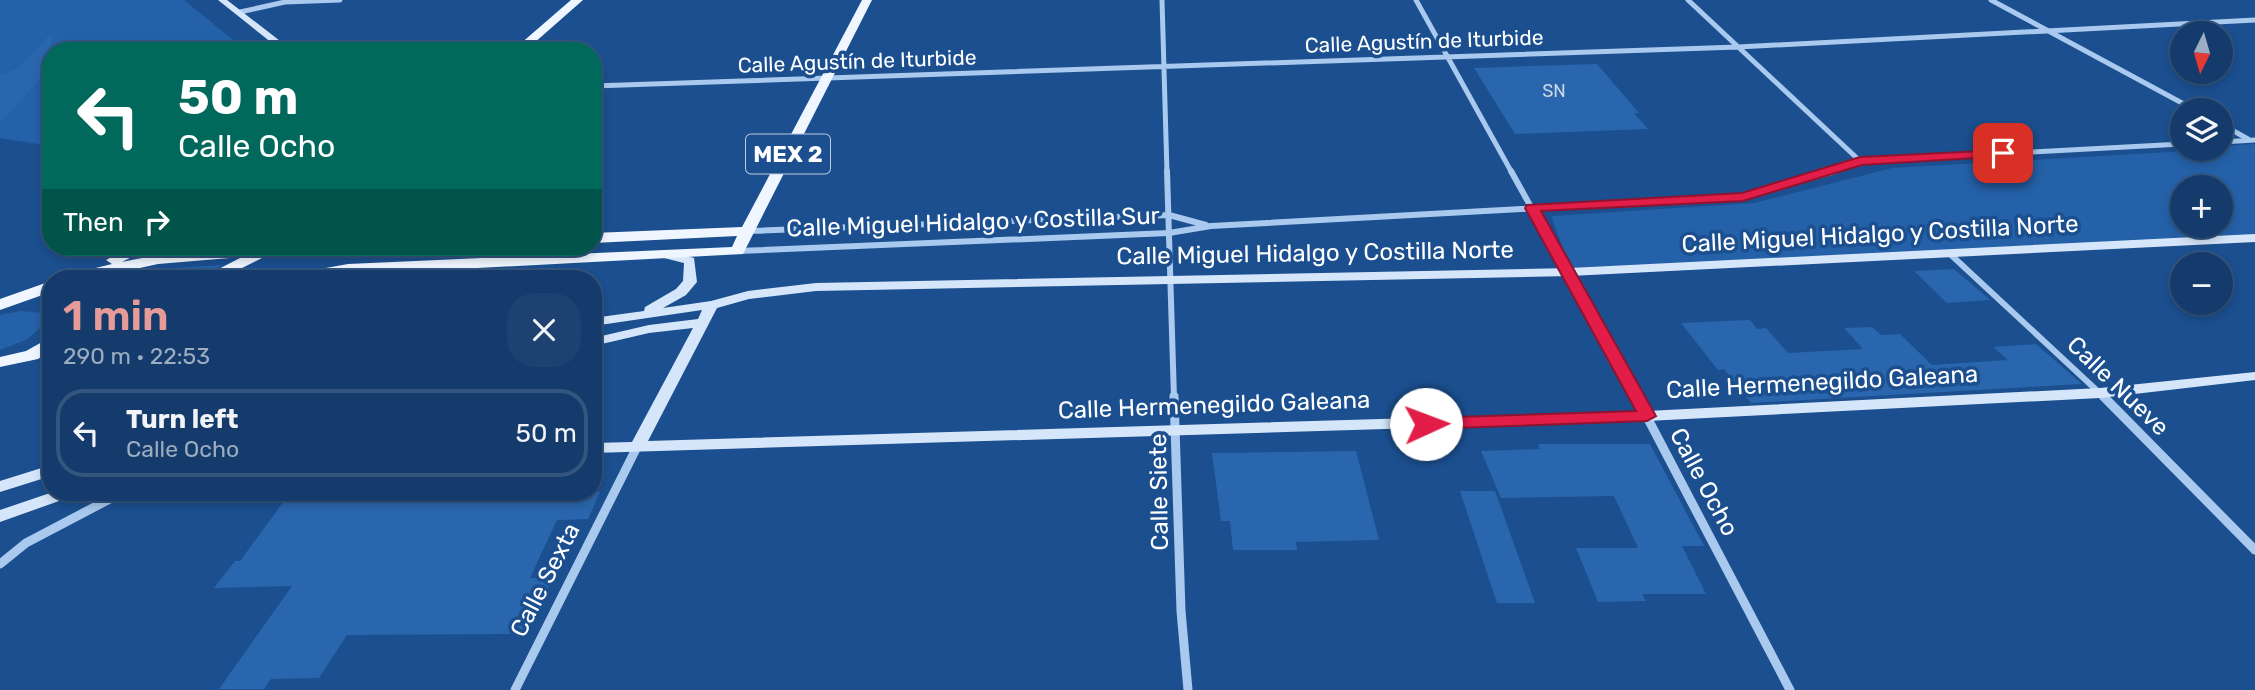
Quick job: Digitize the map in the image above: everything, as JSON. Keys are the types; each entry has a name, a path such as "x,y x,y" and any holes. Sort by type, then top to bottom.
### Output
{"main road":[{"path":"222,0 277,42"},
{"path":"529,42 578,0"},
{"name":"MEX 2","path":"747,231 867,0"},
{"path":"342,270 737,251 747,231 602,238"},
{"name":"Calle Miguel Hidalgo y Costilla Norte","path":"602,321 816,286 1170,277 1570,272 2255,238"},
{"path":"642,314 670,300 690,282 690,261 668,255"},
{"path":"90,270 122,256"},
{"path":"108,270 158,259 190,256"},
{"path":"226,270 257,256"},
{"path":"507,260 510,256"},
{"path":"0,305 42,289"},
{"path":"0,305 42,300"},
{"name":"Calle Sexta","path":"638,445 712,304"},
{"path":"602,340 649,329 702,323"},
{"path":"32,355 42,348"},
{"path":"0,362 42,352"},
{"name":"Calle Hermenegildo Galeana","path":"602,447 1647,416 2100,393 2255,376"},
{"path":"0,487 42,473"},
{"path":"0,516 43,501"}],"street":[{"path":"240,12 287,1 340,0"},
{"name":"Calle Siete","path":"1162,0 1181,611 1188,690"},
{"name":"Calle Ocho","path":"1416,0 1570,272 1790,690"},
{"path":"1688,0 1860,161"},
{"path":"1992,0 2174,98"},
{"name":"Calle Agustín de Iturbide","path":"602,86 1738,47 2255,20"},
{"path":"2233,130 2253,140"},
{"path":"2233,141 2253,140"},
{"name":"Calle Miguel Hidalgo y Costilla Sur","path":"737,251 1169,233 1211,226 1743,197 1840,170 1860,161 2170,145"},
{"name":"Calle Miguel Hidalgo y Costilla Sur","path":"747,231 1169,215 1211,226"},
{"path":"1000,221 1001,239"},
{"name":"Calle Nueve","path":"1949,253 2100,393 2255,550"},
{"name":"Calle Sexta","path":"515,690 638,445"},
{"path":"0,564 26,543 106,501"}],"shaded area":[{"path":"0,0 184,0 236,42 42,42 42,145 0,138"},
{"path":"2255,144 2255,235 2233,236 2233,175 2170,175 2170,238 2196,238 1571,270 1551,216 1754,203 1892,168 2170,152 2170,161 2233,161 2233,145"},
{"path":"223,265 211,270 140,270"},
{"path":"21,311 42,313 42,326 26,340 0,350 0,315"}],"building":[{"path":"51,33 51,42 42,42"},
{"path":"42,43 42,77 0,123 0,75 17,69"},
{"path":"1597,64 1639,113 1634,113 1648,129 1515,134 1474,68"},
{"path":"1954,269 1990,300 1947,303 1914,271"},
{"path":"1750,320 1757,329 1766,328 1788,353 1863,349 1844,328 1872,327 1881,335 1900,334 1932,365 2008,360 1993,347 2036,344 2082,384 1751,403 1724,369 1718,370 1681,323"},
{"path":"1538,444 1650,444 1704,546 1682,546 1706,594 1642,594 1646,601 1598,602 1576,548 1638,548 1614,496 1501,498 1481,451 1540,449"},
{"path":"1356,451 1379,540 1296,542 1297,550 1233,550 1230,521 1221,521 1212,453"},
{"path":"1460,491 1495,491 1535,603 1497,603"},
{"path":"284,501 596,501 588,519 557,520 530,578 553,578 526,634 347,635 319,678 271,679 264,689 219,689 292,586 214,588 235,561 240,561"}],"route":[{"path":"1426,424 1647,416 1570,272 1532,208 1743,197 1840,170 1860,161 2003,153"}]}
